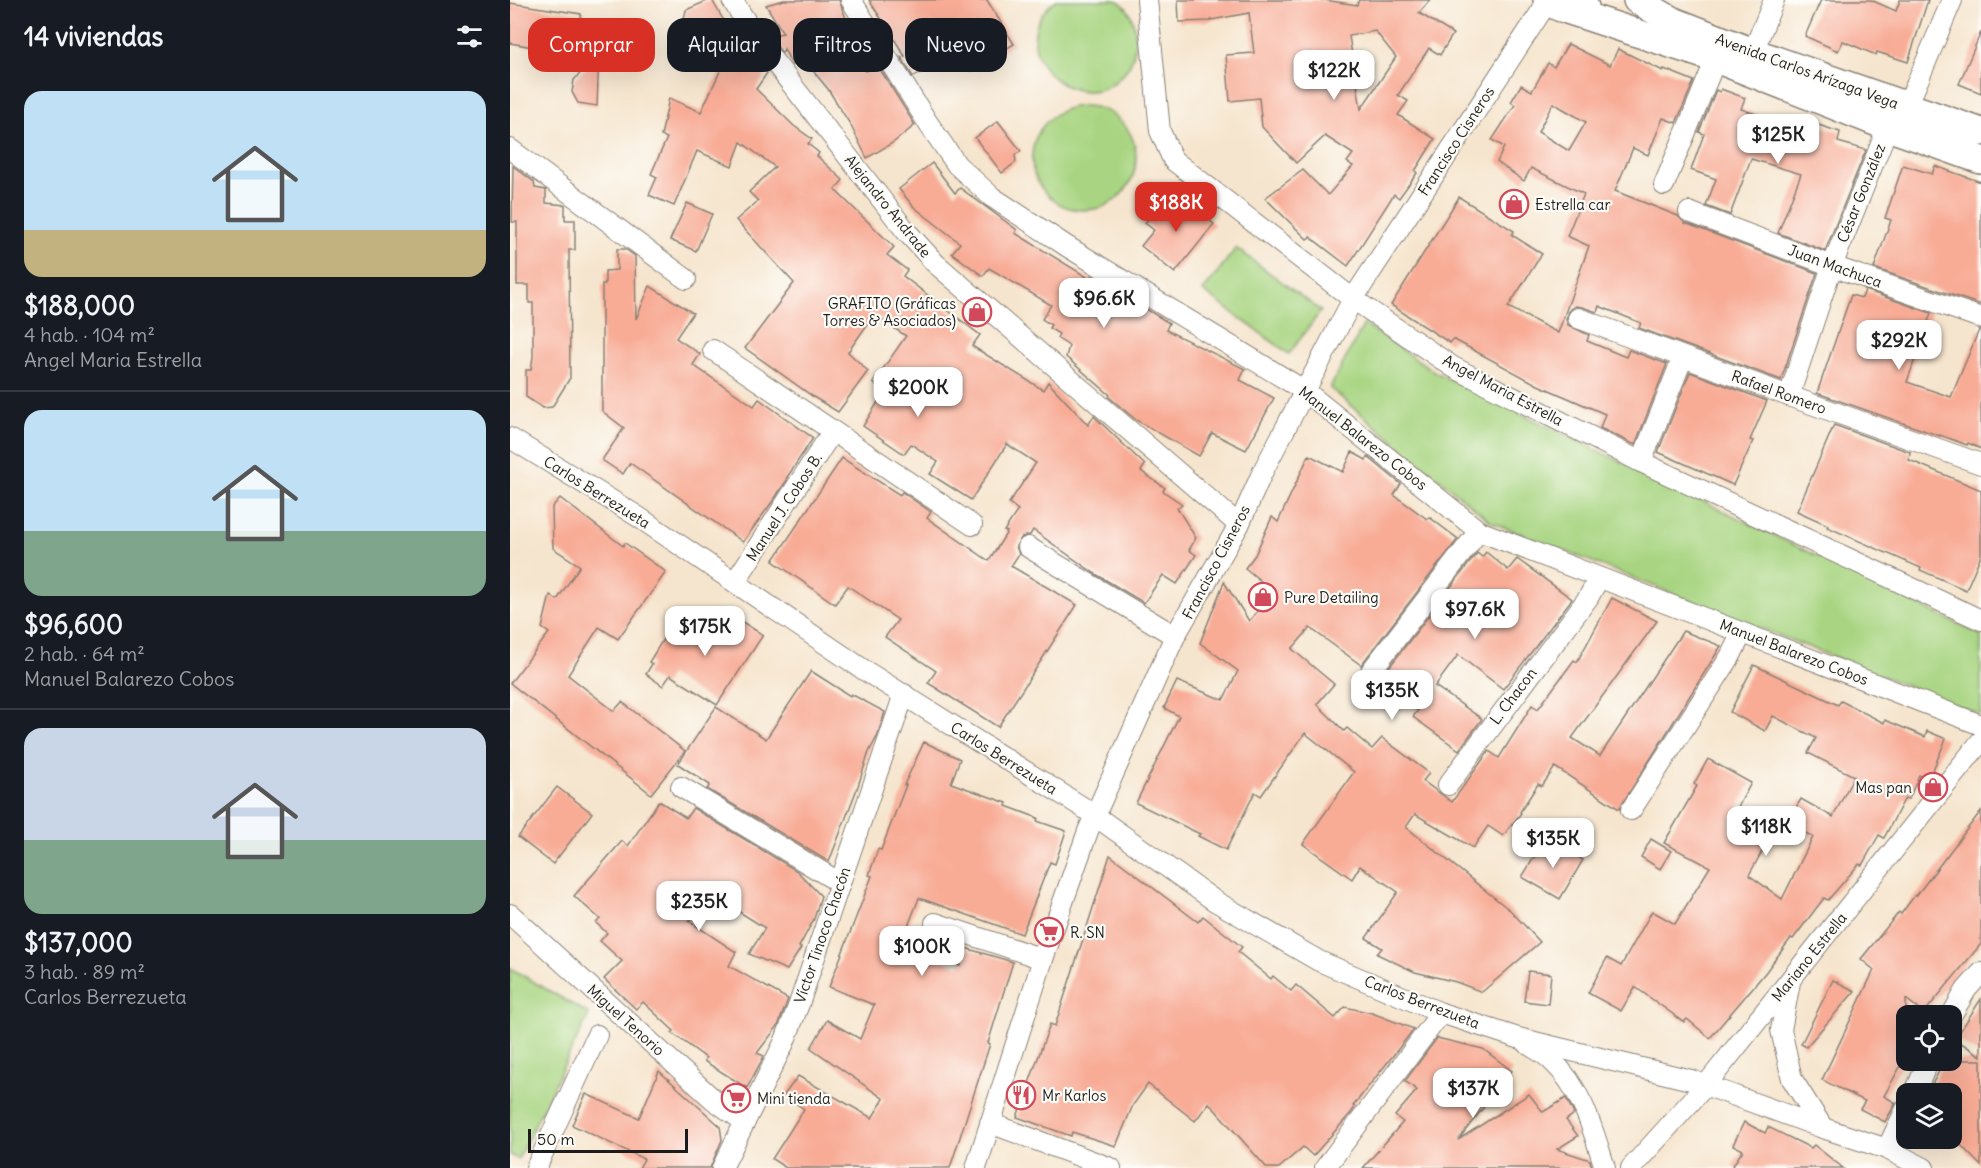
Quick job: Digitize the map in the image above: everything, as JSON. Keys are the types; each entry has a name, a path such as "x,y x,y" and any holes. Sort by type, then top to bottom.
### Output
{"street":[{"name":"Alejandro Andrade","path":"732,0 761,45 906,231 935,263 1239,525"},
{"name":"Manuel Balarezo Cobos","path":"851,0 957,165 992,197 1068,248 1305,391 1479,531 1981,724"},
{"name":"Angel Maria Estrella","path":"1147,0 1160,131 1173,160 1353,299 1453,367 1641,462 1981,620"},
{"path":"1554,4 1581,9 1595,0"},
{"name":"Avenida Carlos Arízaga Vega","path":"1637,0 1671,20 1753,52 1893,116 1981,160"},
{"path":"1649,0 1671,20"},
{"path":"1753,52 1774,0"},
{"name":"César González","path":"1790,396 1832,266 1893,116 1914,90 1952,0"},
{"name":"Francisco Cisneros","path":"976,1168 1043,959 1088,831 1175,636 1239,525 1263,471 1353,299 1554,4"},
{"name":"Avenida Carlos Arízaga Vega","path":"1554,4 1893,116 1981,132"},
{"path":"1664,185 1716,59"},
{"path":"510,149 686,279"},
{"name":"Juan Machuca","path":"1689,212 1832,266 1981,318"},
{"name":"Rafael Romero","path":"1578,318 1981,464"},
{"path":"713,350 972,525"},
{"path":"1641,462 1683,357"},
{"name":"Manuel J. Cobos B.","path":"735,582 832,432"},
{"name":"Carlos Berrezueta","path":"510,438 637,516 864,670 1095,815 1215,901 1319,960 1442,1013 1518,1038 1706,1085 1887,1149 1924,1168"},
{"path":"1371,671 1479,531"},
{"path":"1028,547 1175,636"},
{"name":"L. Chacon","path":"1448,785 1588,598 1599,578"},
{"path":"1631,810 1730,657 1742,633"},
{"name":"Víctor Tinoco Chacón","path":"722,1168 784,1042 800,1004 904,694"},
{"name":"Mariano Estrella","path":"1631,1168 1706,1085 1981,741"},
{"path":"681,787 840,883"},
{"name":"Miguel Tenorio","path":"510,914 714,1100 745,1122"},
{"path":"934,923 1043,959"},
{"path":"1957,1005 1966,990 1981,973"},
{"path":"1791,978 1781,1030 1792,1078 1823,1128"},
{"path":"1326,1168 1442,1013"},
{"path":"536,1168 597,1035"},
{"name":"Carlos Berrezueta","path":"1518,1038 1551,1060 1576,1090 1592,1127 1605,1168"},
{"path":"990,1123 1111,1168"},
{"path":"1887,1149 1896,1130"}],"green space":[{"path":"1056,0 1116,0 1124,5 1129,13 1135,32 1134,52 1127,69 1108,86 1088,91 1068,87 1051,75 1039,59 1035,39 1039,19"},
{"path":"1084,106 1104,110 1121,121 1132,138 1136,158 1132,178 1121,195 1104,206 1084,210 1064,206 1047,195 1036,178 1032,158 1036,138 1047,121 1064,110"},
{"path":"1236,248 1321,311 1289,354 1203,291"},
{"path":"1364,324 1437,373 1981,635 1981,715 1491,522 1330,388"},
{"path":"510,968 589,1014 518,1159 510,1155"}],"building":[{"path":"712,0 722,18 684,18 686,10"},
{"path":"784,0 839,0 846,18 793,18 792,65 784,49 781,52 781,33 783,33 781,18 774,18 766,5"},
{"path":"869,0 987,0 998,18 905,18 905,56 893,37 893,18 881,18"},
{"path":"1178,0 1324,0 1357,5 1359,0 1430,0 1419,13 1453,34 1440,55 1429,48 1398,95 1408,101 1398,115 1435,139 1415,171 1417,173 1399,198 1394,194 1348,266 1310,237 1307,239 1265,198 1303,170 1328,195 1353,166 1347,162 1353,154 1325,136 1296,163 1262,127 1259,98 1230,101 1226,55 1254,53 1249,13 1211,21 1179,22","holes":["1375,31 1396,57 1361,109 1349,36"]},
{"path":"1821,0 1871,0 1896,11 1900,0 1928,0 1908,62 1877,52 1876,55 1843,41 1838,51 1805,36"},
{"path":"510,3 581,14 581,18 528,18 528,46 510,43"},
{"path":"1981,32 1981,93 1959,84"},
{"path":"1007,33 1014,44 1007,48"},
{"path":"1568,44 1610,65 1618,49 1663,71 1664,69 1694,81 1676,123 1663,118 1648,155 1633,148 1615,191 1678,216 1685,223 1817,273 1781,380 1639,328 1641,323 1599,306 1597,312 1575,306 1570,309 1566,319 1568,325 1589,335 1587,341 1626,357 1629,350 1667,364 1635,445 1600,428 1605,414 1538,385 1453,339 1450,343 1391,305 1459,197 1514,231 1512,235 1542,254 1508,307 1558,333 1589,246 1567,236 1584,194 1531,168 1524,181 1497,162 1504,147 1492,140 1515,105 1511,102 1521,85 1532,91 1548,63 1554,67","holes":["1553,103 1586,122 1569,151 1538,132"]},
{"path":"581,72 598,72 597,106 578,103 572,92 574,80"},
{"path":"720,72 766,72 756,89 794,126 812,139 808,144 819,153 817,156 843,180 835,190 894,247 887,255 907,270 903,276 980,335 972,346 1043,390 1048,382 1088,425 1094,416 1145,465 1141,471 1165,488 1163,491 1182,504 1177,508 1196,538 1189,550 1196,555 1177,584 1163,575 1144,603 1094,573 1033,530 1030,535 1022,537 1016,546 1019,554 1011,566 1077,605 998,727 928,683 936,671 885,637 898,620 848,586 835,604 773,561 842,458 900,495 902,492 931,512 927,518 989,561 1018,510 1009,503 1036,463 1007,444 971,500 930,474 938,462 911,444 904,454 863,426 885,391 873,383 906,336 874,315 848,352 868,371 838,412 745,348 794,283 736,220 758,201 749,192 775,167 741,142 732,166 697,151 674,206 649,195 657,177 651,174 667,138 661,136 669,98 701,112"},
{"path":"814,72 882,72 915,125 894,142 867,158 850,124 828,89"},
{"path":"910,72 922,72 913,77"},
{"path":"1721,89 1745,98 1741,109 1792,126 1794,117 1840,132 1838,142 1866,150 1825,251 1778,233 1801,174 1751,159 1730,215 1706,206 1716,179 1691,170 1704,134 1699,132 1716,90 1720,92"},
{"path":"998,121 1021,151 1015,155 1016,162 1002,173 975,138"},
{"path":"932,163 955,193 960,188 1017,230 1015,233 1090,279 1092,276 1169,323 1166,330 1245,369 1240,380 1274,398 1246,450 1212,433 1199,456 1136,420 1109,397 1110,395 1066,357 1069,346 1057,338 1059,334 1049,328 1051,325 1042,319 1051,305 989,268 983,276 952,253 960,243 914,207 899,189"},
{"path":"1903,165 1932,174 1935,166 1981,182 1981,305 1874,268 1891,220 1885,218"},
{"path":"513,166 534,182 535,188 546,190 546,203 565,205 565,220 575,220 575,250 569,250 570,378 552,407 543,408 526,397 526,370 531,370 533,357 533,303 529,303 529,285 517,285 517,222 512,222"},
{"path":"1179,195 1214,224 1175,273 1141,246 1154,230 1145,223 1161,202 1169,208"},
{"path":"687,203 712,214 696,251 670,240"},
{"path":"617,249 625,249 635,256 636,319 650,286 693,313 676,338 700,354 693,365 754,406 759,399 813,438 775,498 743,542 630,463 623,474 602,460 624,428 602,411 602,284 605,284 605,271 617,270"},
{"path":"1865,290 1931,313 1907,382 1951,397 1979,330 1981,330 1981,449 1817,393 1851,295 1862,298"},
{"path":"1690,372 1767,401 1750,440 1753,441 1733,485 1658,452"},
{"path":"1834,425 1910,452 1909,460 1981,490 1981,555 1966,590 1797,511"},
{"path":"1352,452 1366,460 1368,457 1401,484 1394,495 1458,539 1361,665 1310,628 1292,649 1334,684 1317,704 1344,731 1347,728 1372,749 1382,738 1429,773 1423,781 1452,802 1489,751 1499,758 1532,705 1538,709 1574,660 1577,662 1612,598 1657,621 1572,738 1600,756 1683,631 1721,646 1619,809 1555,767 1542,786 1538,784 1521,813 1503,836 1488,826 1473,848 1415,814 1406,827 1511,911 1540,942 1482,992 1456,982 1415,972 1377,954 1382,948 1366,938 1398,892 1360,866 1352,879 1303,844 1354,772 1305,733 1261,796 1255,792 1226,850 1198,836 1200,834 1136,803 1179,716 1164,708 1177,681 1223,700 1238,671 1200,643 1224,582 1249,621 1274,592 1245,568 1255,555 1272,517 1278,522 1309,455 1343,472"},
{"path":"560,498 623,546 625,543 666,572 618,639 599,627 568,675 614,711 622,702 685,751 651,794 510,683 549,633 542,628 550,595 557,600 580,566 553,548 552,507"},
{"path":"1486,552 1508,570 1517,559 1572,599 1503,689 1458,655 1435,686 1482,719 1459,750 1413,717 1418,710 1380,679 1477,553 1482,557"},
{"path":"728,613 763,635 717,705 670,675 663,686 646,674 652,664 649,662 675,620 709,641"},
{"path":"1754,665 1838,705 1841,701 1884,723 1885,720 1925,737 1927,731 1946,739 1929,779 1919,775 1909,799 1905,798 1884,838 1879,835 1862,865 1859,864 1828,900 1824,898 1793,939 1791,938 1765,973 1710,1038 1687,1019 1684,1022 1635,987 1621,1011 1588,993 1607,958 1621,966 1652,911 1675,924 1710,867 1664,843 1697,786 1694,784 1708,759 1751,783 1737,809 1774,830 1749,875 1782,899 1813,837 1787,823 1801,799 1833,817 1854,776 1808,753 1816,738 1773,716 1765,731 1730,712"},
{"path":"811,671 850,696 851,694 885,712 829,862 707,789 710,785 678,764 716,707 766,739"},
{"path":"924,742 960,759 951,783 1007,803 1006,806 1038,818 1037,821 1066,831 1055,864 1050,862 1022,934 919,898 903,939 907,941 904,948 960,966 965,948 1013,962 988,1043 990,1044 950,1168 786,1168 772,1159 804,1109 784,1095 798,1076 872,1118 884,1099 811,1048 827,1020 860,1039 874,1005 829,987 872,876 869,875 878,849 881,850 906,785 904,785"},
{"path":"557,787 592,813 553,864 518,837"},
{"path":"659,801 686,818 693,808 797,871 821,896 814,919 799,947 801,948 787,970 749,954 765,928 711,894 689,921 736,952 729,966 788,999 778,1026 757,1053 764,1056 747,1088 704,1061 706,1058 672,1033 674,1031 643,1002 636,1009 604,979 622,961 600,941 607,933 596,923 600,919 574,896 622,841 628,846"},
{"path":"1981,811 1981,944 1931,1005 1914,1005 1906,999 1906,1005 1896,1005 1898,1071 1884,1096 1896,1103 1885,1122 1860,1109 1865,1101 1822,1080 1874,970 1861,959 1899,912 1901,914"},
{"path":"1546,838 1583,860 1560,899 1522,877"},
{"path":"1651,839 1671,851 1660,869 1641,857"},
{"path":"1110,855 1198,922 1203,916 1242,947 1238,952 1271,979 1273,976 1291,991 1296,985 1335,1018 1345,1007 1372,1013 1414,1029 1353,1106 1355,1107 1351,1113 1313,1156 1303,1147 1279,1168 1267,1168 1209,1103 1195,1121 1148,1084 1133,1105 1116,1146 1072,1132 1071,1136 1017,1117 1050,1024 1055,1026"},
{"path":"1528,971 1551,974 1548,1004 1524,1001"},
{"path":"1833,980 1855,991 1806,1047 1801,1044"},
{"path":"1981,999 1981,1056 1962,1044 1962,1028"},
{"path":"1437,1038 1483,1049 1512,1071 1458,1140 1529,1094 1543,1112 1566,1098 1574,1114 1566,1120 1578,1136 1557,1149 1590,1160 1592,1168 1363,1168 1403,1122 1395,1116 1417,1090 1405,1081"},
{"path":"1962,1060 1981,1060 1981,1166 1962,1146 1962,1083 1933,1083 1939,1071 1962,1071"},
{"path":"659,1071 720,1126 722,1140 710,1168 639,1168 644,1159 572,1125 586,1094 639,1118"},
{"path":"1744,1122 1765,1133 1768,1127 1811,1148 1814,1145 1843,1168 1731,1168 1743,1150 1733,1145"}],"place":[{"name":"Estrella car","path":"1514,204"},
{"name":"GRAFITO (Gráficas Torres & Asociados)","path":"977,312"},
{"name":"Pure Detailing","path":"1263,597"},
{"name":"Mas pan","path":"1933,787"},
{"name":"R. SN","path":"1049,932"},
{"name":"Mr Karlos","path":"1021,1095"},
{"name":"Mini tienda","path":"736,1098"}]}
